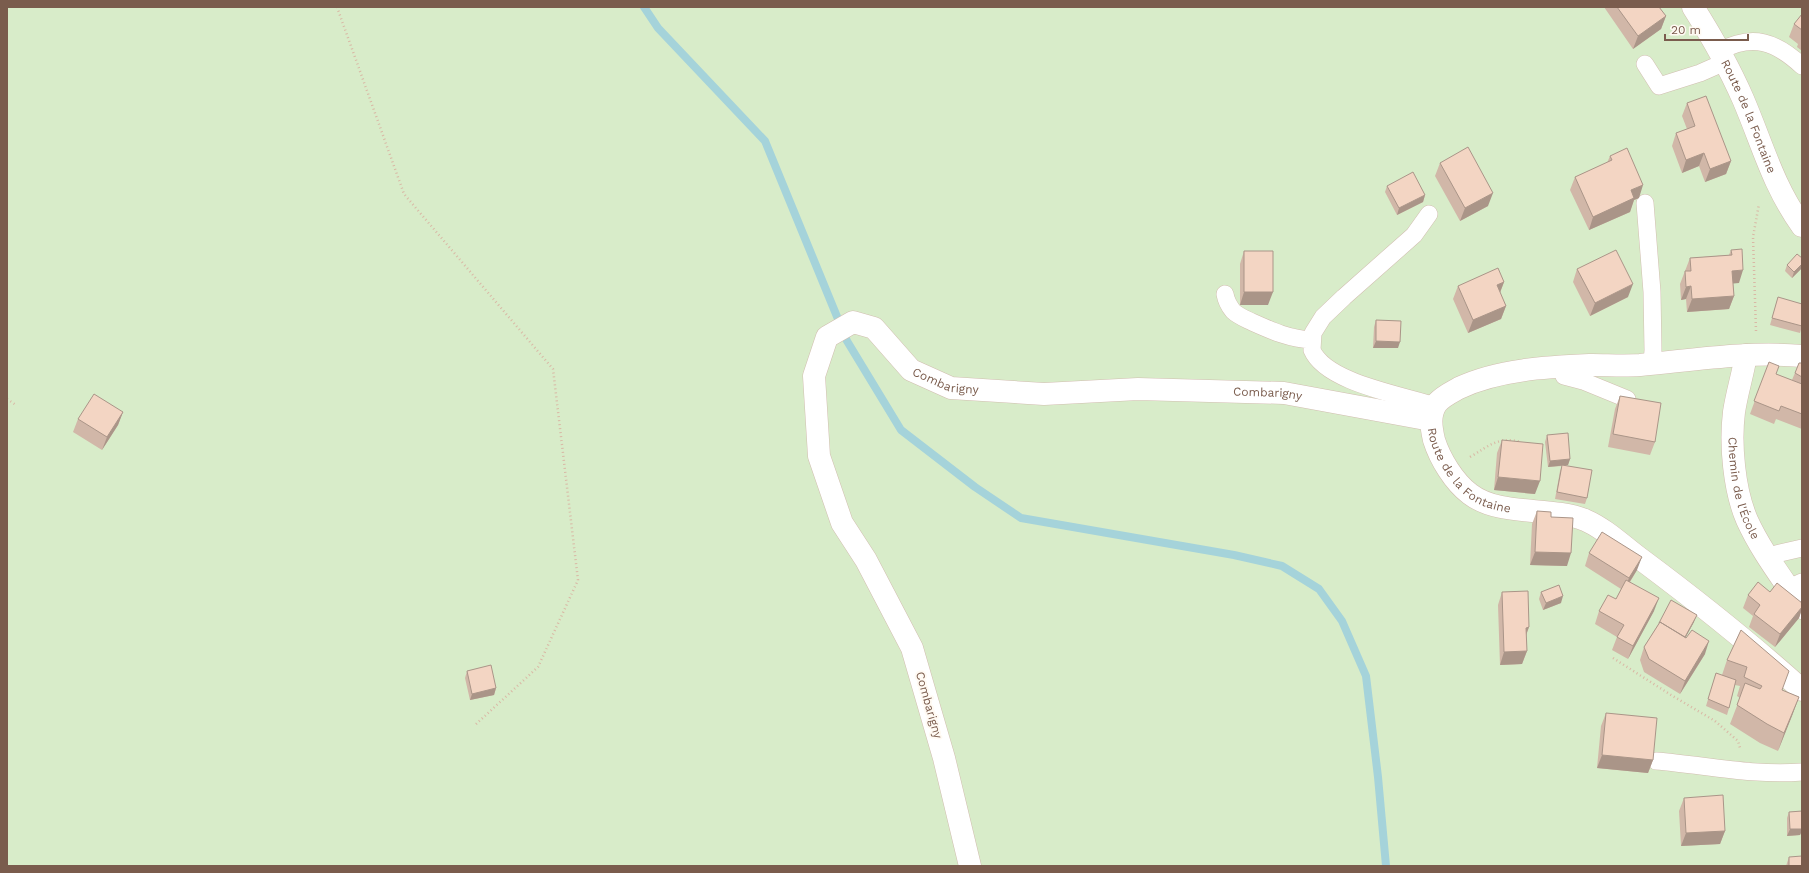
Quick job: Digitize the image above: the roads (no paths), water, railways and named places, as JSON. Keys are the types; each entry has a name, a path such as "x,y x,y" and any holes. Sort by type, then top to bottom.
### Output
{"street":[{"name":"Route de la Fontaine","path":"1694,7 1722,56 1746,105 1788,208 1802,226"},
{"name":"Combarigny","path":"970,866 944,758 912,648 866,560 842,523 819,456 814,376 827,337 853,322 874,328 911,370 951,388 1044,394 1138,389 1284,393 1433,413"},
{"name":"Route de la Fontaine","path":"1802,356 1749,355 1652,364 1560,367 1508,374 1473,382 1448,394 1433,413 1432,433 1436,446 1449,470 1470,494 1480,500 1502,506 1572,516 1596,526 1689,595 1802,690"},
{"name":"Chemin de l'École","path":"1749,355 1733,418 1735,468 1743,510 1754,534 1770,558 1795,584 1802,608"}],"lane":[{"path":"1645,64 1659,86 1700,73 1722,56 1730,45 1748,42 1762,42 1787,52 1802,66"},
{"path":"1645,204 1652,292 1652,364"},
{"path":"1429,214 1414,235 1323,317 1313,333 1312,340 1313,354 1324,366 1335,373 1350,381 1433,413"},
{"path":"1224,294 1233,312 1282,336 1298,340 1312,340"},
{"path":"1560,367 1564,376 1583,381 1627,399"},
{"path":"1770,558 1776,554 1802,548"},
{"path":"1656,761 1743,772 1802,772"}],"waterway":[{"path":"644,7 658,28 765,141 847,341 901,430 975,487 1021,518 1234,555 1282,566 1319,589 1342,621 1366,676 1378,777 1386,866"}]}
